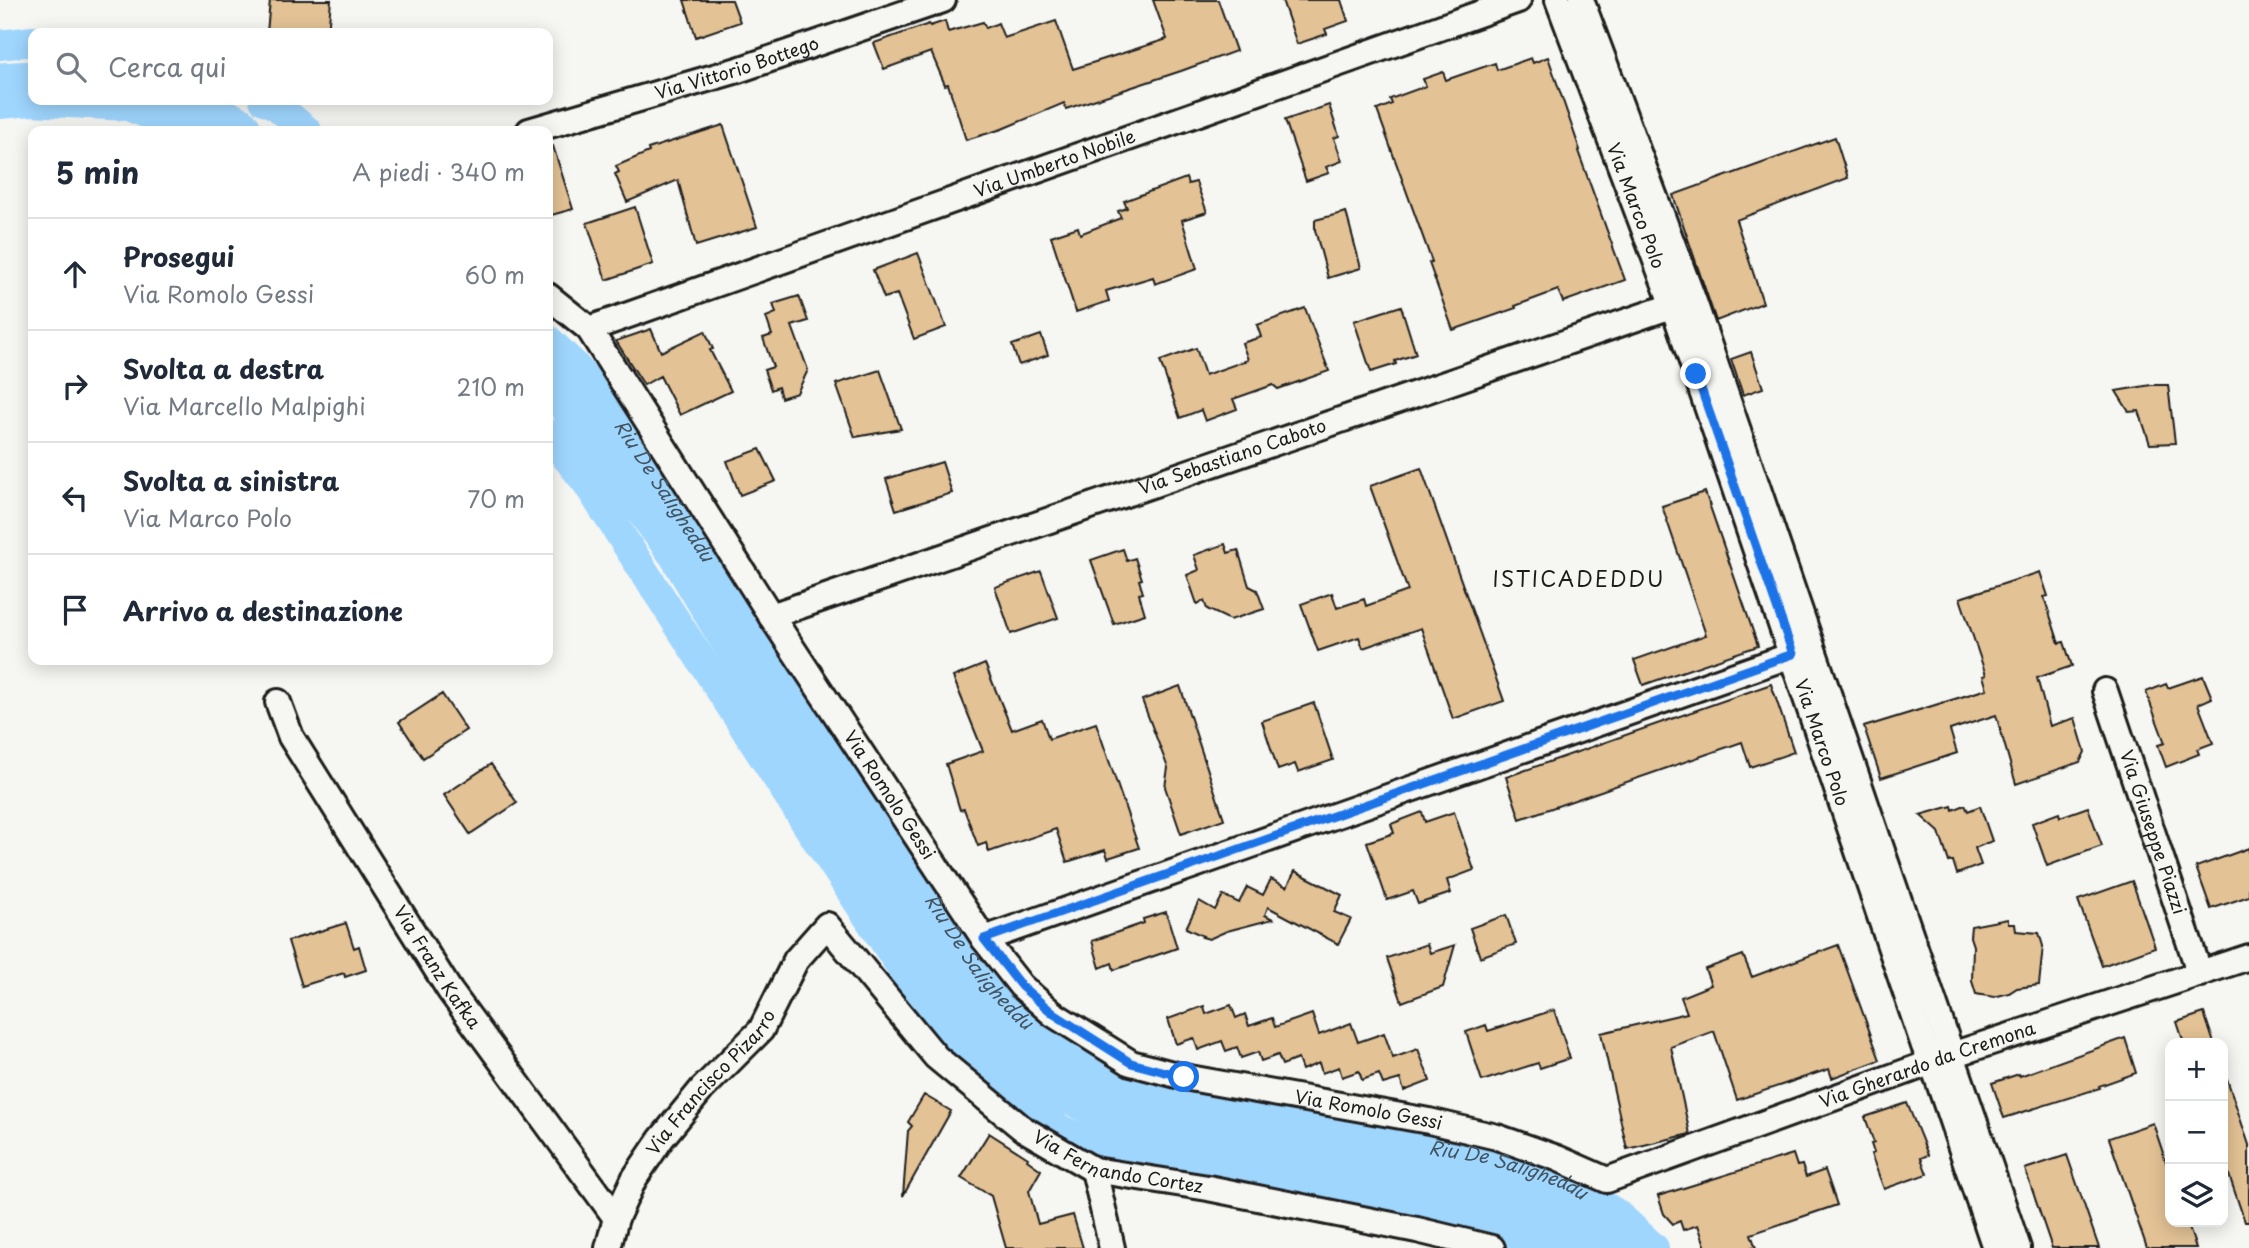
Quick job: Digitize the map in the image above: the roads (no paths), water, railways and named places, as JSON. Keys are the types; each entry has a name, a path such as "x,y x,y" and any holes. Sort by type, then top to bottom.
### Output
{"street":[{"name":"Via Vittorio Bottego","path":"546,126 738,70 943,0"},
{"name":"Via Umberto Nobile","path":"589,329 1518,0"},
{"name":"Via Marco Polo","path":"1558,0 1683,302"},
{"name":"Via Marco Polo","path":"1581,0 1803,651 1924,1046 1942,1059 2018,1248"},
{"name":"Via Romolo Gessi","path":"553,300 589,329 771,616 984,939 1021,986 1054,1014 1131,1063 1184,1077 1429,1121 1497,1137 1608,1180"},
{"name":"Via Sebastiano Caboto","path":"771,616 1683,302"},
{"path":"984,939 1803,651"},
{"name":"Via Giuseppe Piazzi","path":"2105,691 2200,974"},
{"name":"Via Franz Kafka","path":"278,702 291,737 450,990 616,1218"},
{"name":"Via Francisco Pizarro","path":"608,1248 616,1218 634,1179 661,1139 702,1089 761,1030 796,960 828,925"},
{"name":"Via Fernando Cortez","path":"828,925 936,1057 1023,1128 1094,1170 1208,1188 1417,1230 1492,1248"},
{"name":"Via Gherardo da Cremona","path":"1608,1180 1942,1059 2249,957"},
{"name":"Via Marco Polo","path":"1942,1059 1995,1248"},
{"path":"1094,1170 1112,1248"}],"waterway":[{"name":"Riu De Saligheddu","path":"0,45 28,42"},
{"name":"Riu De Saligheddu","path":"0,87 28,85"},
{"name":"Riu De Saligheddu","path":"0,104 28,101"},
{"name":"Riu De Saligheddu","path":"109,105 128,106 178,126"},
{"name":"Riu De Saligheddu","path":"193,105 228,126"},
{"name":"Riu De Saligheddu","path":"275,105 301,126"},
{"name":"Riu De Saligheddu","path":"553,345 607,403 984,979 1023,1020 1075,1059 1150,1095 1394,1142 1484,1156 1567,1183 1617,1214 1654,1248"},
{"name":"Riu De Saligheddu","path":"553,377 682,551 843,822 978,1019 1071,1090 1139,1123 1261,1145 1522,1203 1612,1248"},
{"name":"Riu De Saligheddu","path":"553,440 587,483 958,1053 1061,1130 1146,1162 1448,1215 1531,1239 1545,1248"}],"district":[{"name":"ISTICADEDDU","path":"1579,580"}]}
